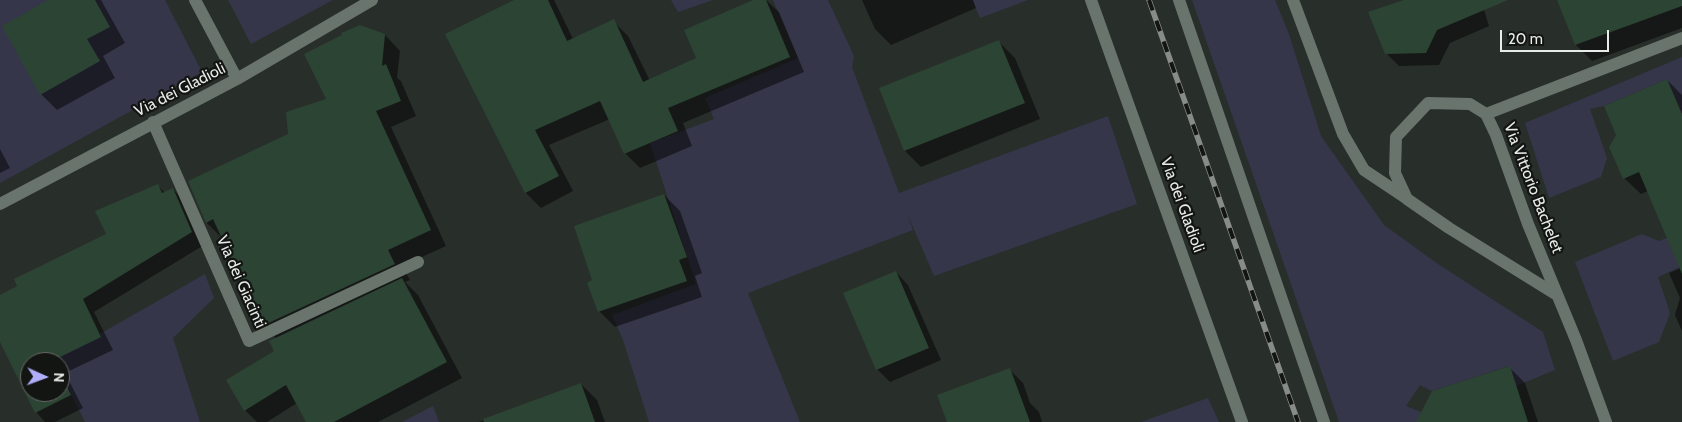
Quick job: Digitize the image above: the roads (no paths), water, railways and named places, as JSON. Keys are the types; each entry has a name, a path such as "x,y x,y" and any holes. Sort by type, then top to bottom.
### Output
{"street":[{"path":"195,0 237,79"},
{"name":"Via dei Gladioli","path":"0,204 237,79 372,0"},
{"name":"Via dei Gladioli","path":"1090,0 1242,422"},
{"path":"1179,0 1324,422"},
{"name":"Via Vittorio Bachelet","path":"1293,0 1348,141 1364,170 1449,228 1557,294"},
{"path":"1486,114 1682,38"},
{"name":"Via Vittorio Bachelet","path":"1408,199 1395,173 1396,137 1428,103 1470,104 1486,114 1496,135 1528,224 1576,340 1606,422"},
{"name":"Via dei Giacinti","path":"153,122 249,341 418,262"}],"railway":[{"path":"1149,0 1298,422"}]}
